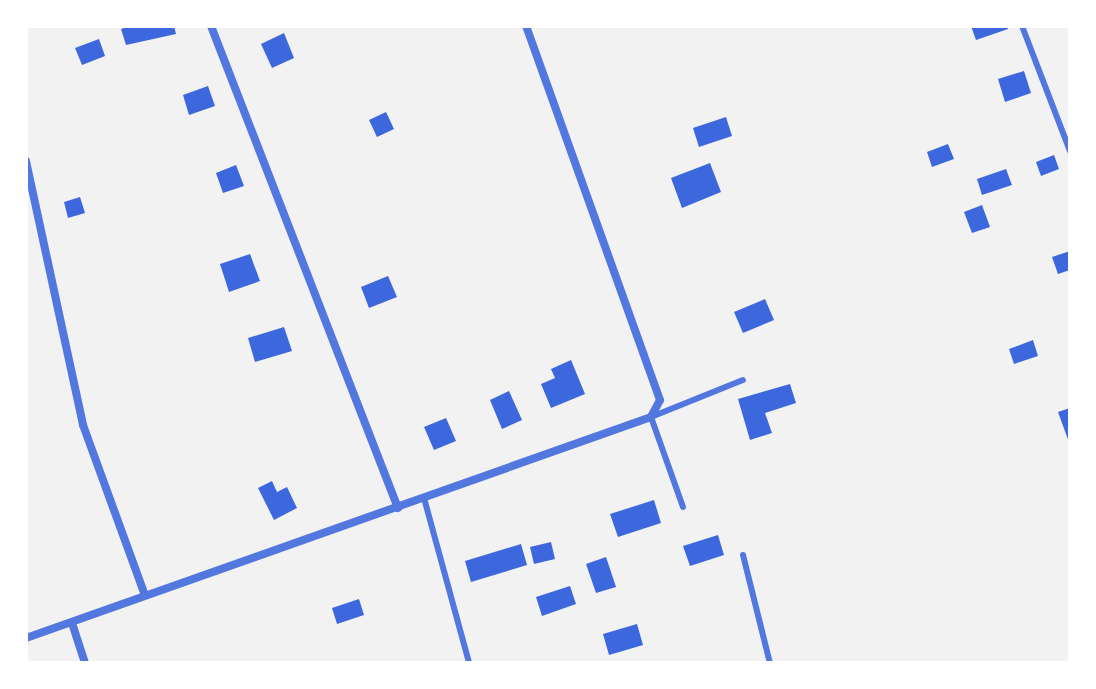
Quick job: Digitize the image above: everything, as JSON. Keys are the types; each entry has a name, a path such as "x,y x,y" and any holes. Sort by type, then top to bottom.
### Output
{"street":[{"path":"211,26 398,508"},
{"path":"26,638 651,417 660,400 526,26"},
{"path":"26,161 83,425 145,595"},
{"path":"72,623 85,663"}],"lane":[{"path":"1022,26 1070,151"},
{"path":"683,507 651,417 743,380"},
{"path":"424,498 469,663"},
{"path":"743,555 770,663"}],"building":[{"path":"130,26 174,26 176,34 126,45 121,29"},
{"path":"971,26 1007,26 1008,29 976,40"},
{"path":"284,33 294,58 272,68 261,44"},
{"path":"99,39 105,56 82,65 75,48"},
{"path":"1024,71 1031,93 1005,102 998,79"},
{"path":"208,86 215,106 189,115 183,95"},
{"path":"386,112 394,129 377,137 369,120"},
{"path":"726,117 732,136 699,147 693,128"},
{"path":"948,144 954,159 932,167 927,152"},
{"path":"1054,155 1059,169 1041,176 1036,162"},
{"path":"710,163 721,192 682,208 671,178"},
{"path":"236,165 244,186 223,193 216,173"},
{"path":"1006,169 1012,185 982,195 977,179"},
{"path":"80,197 85,213 68,218 64,202"},
{"path":"982,205 990,227 972,233 964,212"},
{"path":"1070,251 1070,270 1058,274 1052,257"},
{"path":"250,254 260,281 229,292 220,264"},
{"path":"388,276 397,297 369,308 361,287"},
{"path":"765,299 774,320 743,333 734,312"},
{"path":"284,327 292,351 255,362 248,338"},
{"path":"1033,340 1038,356 1014,364 1009,349"},
{"path":"571,360 585,394 551,408 541,384 555,378 551,369"},
{"path":"790,384 796,403 765,413 772,433 750,440 738,399"},
{"path":"509,391 522,420 502,429 490,400"},
{"path":"1070,408 1070,445 1058,412"},
{"path":"446,418 456,441 434,450 424,427"},
{"path":"272,481 277,492 287,487 297,508 274,520 258,488"},
{"path":"654,500 661,523 618,537 610,514"},
{"path":"718,535 724,555 690,566 683,546"},
{"path":"551,542 555,559 534,564 530,547"},
{"path":"521,544 527,565 471,582 465,561"},
{"path":"606,557 616,587 596,593 586,564"},
{"path":"570,586 576,604 542,616 536,597"},
{"path":"359,599 364,615 337,624 332,608"},
{"path":"637,624 643,645 609,655 603,634"}]}
